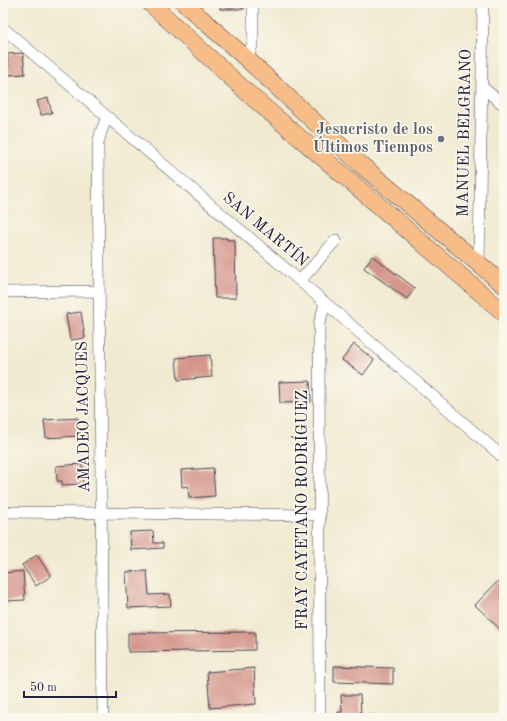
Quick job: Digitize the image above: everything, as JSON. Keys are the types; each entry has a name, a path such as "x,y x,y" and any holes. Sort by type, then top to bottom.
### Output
{"main road":[{"path":"150,3 251,96 504,313"},
{"path":"184,3 360,164 504,285"}],"street":[{"path":"248,60 253,41 253,3"},
{"name":"MANUEL BELGRANO","path":"479,264 483,3"},
{"name":"SAN MARTÍN","path":"3,28 300,281 504,458"},
{"path":"482,87 504,105"},
{"name":"AMADEO JACQUES","path":"103,718 98,144 100,132 107,117"},
{"path":"300,281 336,240"},
{"path":"3,292 99,291"},
{"name":"FRAY CAYETANO RODRÍGUEZ","path":"320,718 319,324 325,304"},
{"path":"3,512 319,515"}],"building":[{"path":"220,3 244,3 244,9 220,9"},
{"path":"23,53 25,74 9,75 7,54"},
{"path":"48,98 52,113 41,115 37,101"},
{"path":"213,238 227,238 227,240 235,240 236,298 215,298"},
{"path":"372,256 415,288 407,299 364,268"},
{"path":"81,312 85,338 70,340 66,314"},
{"path":"354,344 374,360 363,375 342,360"},
{"path":"210,355 212,377 178,380 176,358"},
{"path":"310,381 311,402 280,403 279,382"},
{"path":"78,418 79,436 46,438 44,420"},
{"path":"82,464 83,484 62,485 62,481 57,481 56,466"},
{"path":"213,468 215,496 189,498 188,486 182,487 181,470"},
{"path":"153,531 154,543 163,543 163,548 131,550 130,532"},
{"path":"37,555 51,576 36,586 22,565"},
{"path":"23,571 25,600 6,601 4,573"},
{"path":"147,571 149,595 170,594 171,606 128,608 126,572"},
{"path":"498,581 504,587 504,633 475,605"},
{"path":"255,632 255,650 128,652 128,633"},
{"path":"334,666 393,668 393,684 334,682"},
{"path":"254,668 256,704 210,708 207,672"},
{"path":"341,695 360,695 361,715 375,715 375,718 338,718 338,712 342,712"}],"place":[{"name":"Jesucristo de los Últimos Tiempos","path":"441,139"}]}
